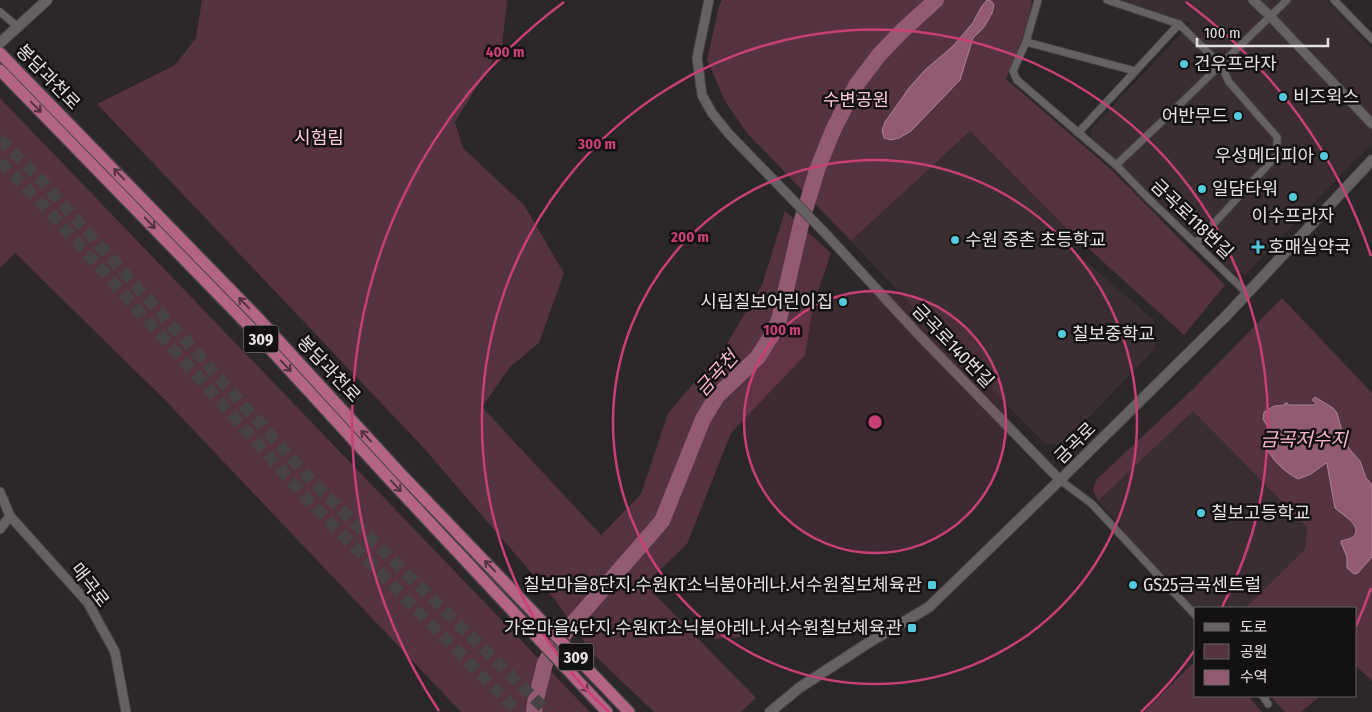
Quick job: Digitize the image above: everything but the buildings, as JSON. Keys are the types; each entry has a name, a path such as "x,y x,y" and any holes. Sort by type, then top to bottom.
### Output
{"highway":[{"name":"봉담과천로","path":"0,53 4,69 244,320 608,712"},
{"name":"봉담과천로","path":"4,69 258,318 400,473 629,712"}],"main road":[{"path":"0,43 47,0"},
{"name":"금곡로","path":"770,712 799,688 929,606 1060,480 1248,294 1372,160"}],"street":[{"name":"금곡로140번길","path":"709,0 697,58 702,95 712,113 729,134 826,233 918,334 1060,480"},
{"name":"금곡로118번길","path":"1038,0 1026,42 1013,71 1017,80 1116,165 1248,294"},
{"path":"1109,0 1179,24 1221,65 1229,82 1277,137 1277,156 1196,243"},
{"path":"1253,0 1372,124"},
{"path":"1116,165 1287,0"},
{"path":"1334,0 1372,39"},
{"path":"0,12 18,27"},
{"path":"1078,133 1179,24"},
{"path":"1026,42 1135,71"},
{"path":"1060,480 1092,504 1194,614"},
{"name":"매곡로","path":"1,494 10,516 88,603 115,652 126,712"},
{"path":"0,529 10,516"},
{"path":"1264,697 1268,704"}],"shaded area":[{"path":"1121,0 1326,0 1372,49 1372,143 1246,274 1232,271 1091,137 1091,129 1191,23"},
{"path":"970,130 1068,230 1059,238 1154,320 1155,349 1062,445 1045,444 954,351 851,241"},
{"name":"칠보고등학교","path":"1193,410 1307,527 1305,549 1246,607 1194,608 1129,539 1120,525 1098,501"}],"green space":[{"name":"시험림","path":"202,0 507,0 502,46 455,122 463,148 524,205 564,273 539,343 510,367 482,407 601,535 641,494 668,413 725,347 762,285 785,211 831,253 813,306 805,355 731,433 687,544 645,584 756,698 741,712 654,712 593,654 555,600 421,445 97,104 175,65 196,38"},
{"name":"수변공원","path":"722,0 1032,0 1026,29 1006,79 1113,171 1225,285 1184,335 1068,230 970,131 851,241 747,133 726,103 707,60"},
{"path":"0,98 590,712 461,712 164,399 15,253 0,268"},
{"path":"1282,298 1372,393 1372,681 1357,667 1357,607 1246,607 1305,549 1307,527 1193,411 1098,501 1093,490 1096,480 1194,388"},
{"path":"742,619 743,637 714,639 712,621"},
{"path":"1194,662 1194,697 1249,697 1262,712 1144,712"},
{"path":"1271,697 1319,697 1301,712 1285,712"}],"water":[{"path":"987,0 991,1 994,5 992,13 984,27 973,38 960,80 911,131 899,138 891,140 884,138 882,130 885,122 909,88 925,70 953,46 972,24"},
{"name":"금곡저수지","path":"1315,397 1333,408 1337,413 1345,442 1360,461 1366,478 1372,485 1372,557 1358,573 1354,574 1347,568 1347,557 1341,541 1353,537 1356,529 1335,508 1327,464 1311,474 1298,479 1280,466 1267,449 1270,431 1263,419 1264,412 1274,406 1285,405 1285,403 1289,405 1314,405 1316,403 1312,400"}],"waterway":[{"name":"금곡천","path":"534,712 545,663 553,649 662,521 703,419 717,396 758,357 773,333 779,320 802,220 817,170 834,128 857,84 879,55 936,0"}],"tunnel":[{"path":"0,139 40,179 310,479 548,712"},
{"path":"0,162 49,211 310,502 518,712"}],"place":[{"name":"건우프라자","path":"1184,64"},
{"name":"비즈윅스","path":"1283,97"},
{"name":"어반무드","path":"1238,116"},
{"name":"우성메디피아","path":"1324,156"},
{"name":"일담타워","path":"1202,189"},
{"name":"이수프라자","path":"1293,197"},
{"name":"수원 중촌 초등학교","path":"955,240"},
{"name":"호매실약국","path":"1258,247"},
{"name":"시립칠보어린이집","path":"843,302"},
{"name":"칠보중학교","path":"1062,334"},
{"name":"칠보고등학교","path":"1201,513"},
{"name":"칠보마을8단지.수원KT소닉붐아레나.서수원칠보체육관","path":"932,585"},
{"name":"GS25금곡센트럴","path":"1133,585"},
{"name":"가온마을4단지.수원KT소닉붐아레나.서수원칠보체육관","path":"912,628"}]}
